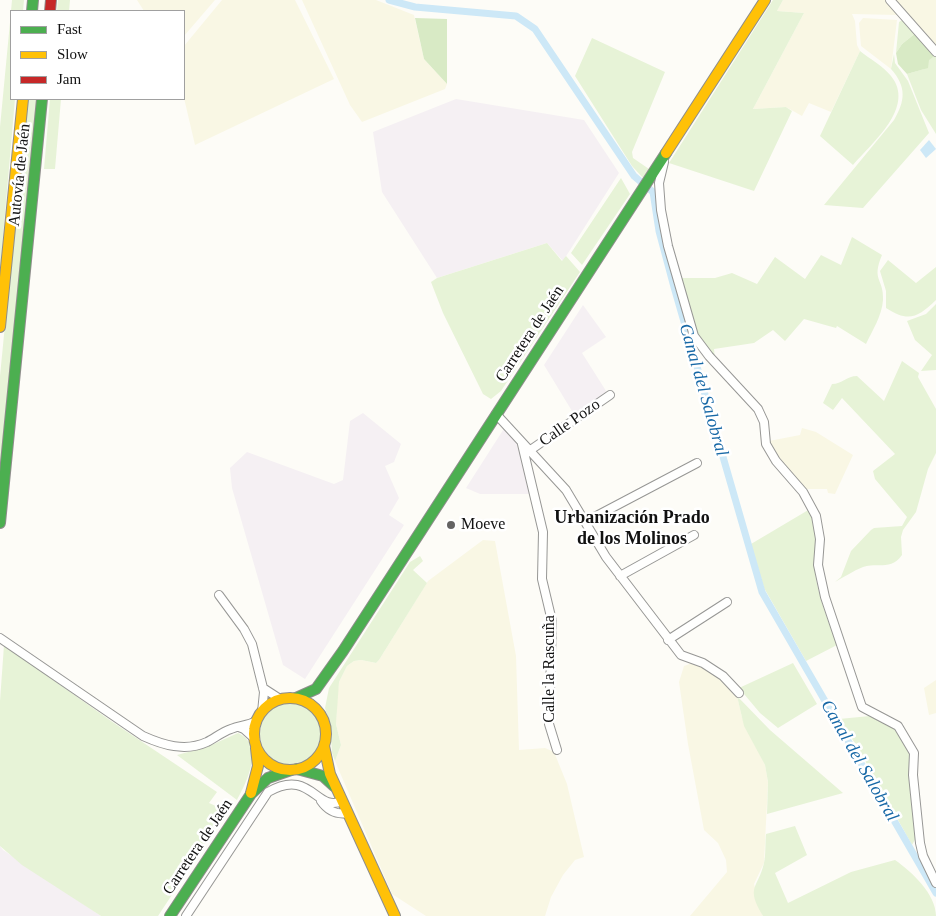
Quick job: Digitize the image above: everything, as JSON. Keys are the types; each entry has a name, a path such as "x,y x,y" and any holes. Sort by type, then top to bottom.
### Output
{"main road":[{"name":"Carretera de Jaén","path":"296,698 320,685 765,0"},
{"name":"Autovía de Jaén","path":"0,327 23,100"},
{"name":"Autovía de Jaén","path":"0,524 42,100"},
{"path":"320,685 319,705 326,729 324,746 326,760 340,796 395,916"},
{"path":"324,719 311,704 296,698 280,699 259,716 255,742 264,759 272,765 322,776 340,796"},
{"name":"Carretera de Jaén","path":"251,794 258,766 255,742"},
{"path":"294,769 310,764 318,757 324,746"},
{"name":"Carretera de Jaén","path":"170,916 251,794 268,778 294,769"}],"street":[{"path":"890,0 936,52"},
{"path":"664,158 659,183 661,210 668,246 694,336 709,356 758,409 764,422 766,444 776,461 803,492 816,516 820,538 818,566 824,597 862,707 898,726 914,753 913,776 920,843 923,856 936,882"},
{"name":"Calle Pozo","path":"529,451 610,395"},
{"path":"496,414 566,490 606,558 681,656 703,664 724,676 739,693"},
{"name":"Calle la Rascuña","path":"521,442 543,532 542,579 552,621 549,724 557,750"},
{"path":"585,522 697,463"},
{"path":"620,576 694,535"},
{"path":"0,638 143,736 162,744 189,746 204,744 231,728 239,727 259,716 264,700 252,644 244,629 219,595"},
{"path":"668,640 727,602"},
{"path":"262,687 280,699"},
{"path":"239,727 244,729 255,742"},
{"path":"186,916 261,799 268,792 291,783 308,788 329,804 335,804 340,796"},
{"path":"316,794 325,807 332,812 348,813"}],"shaded area":[{"path":"137,0 215,0 185,35 185,10 143,10"},
{"path":"222,0 295,0 334,79 195,145 184,100 185,45"},
{"path":"302,0 376,0 414,15 424,59 447,84 445,89 362,122 350,105"},
{"path":"783,0 886,0 898,15 852,14 855,21 857,45 860,51 831,112 809,103 802,116 786,107 753,109 804,13 777,11"},
{"path":"893,0 936,0 936,48"},
{"path":"863,18 897,20 891,69 861,46 859,23"},
{"path":"456,99 584,120 619,173 563,261 547,243 437,278 382,192 373,132"},
{"path":"583,305 606,337 582,353 608,394 575,416 544,365"},
{"path":"363,413 401,444 394,462 385,466 399,498 389,515 404,525 305,679 283,665 232,488 230,468 247,452 334,484 343,480 350,421"},
{"path":"505,427 519,444 532,494 480,494 466,488"},
{"path":"802,428 816,432 853,455 835,494 828,493 827,489 804,489 777,458 769,441 800,435"},
{"path":"483,540 495,541 516,656 519,750 545,748 554,752 567,784 584,857 575,860 563,875 551,897 545,916 426,916 392,894 335,761 341,745 336,724 339,682 347,666 354,661 361,660 376,663 428,581"},
{"path":"692,663 699,664 722,678 737,696 742,717 765,765 768,782 764,863 754,884 763,916 690,916 727,872 726,860 718,843 704,830 688,744 679,682 684,666"},
{"path":"936,680 936,713 929,715 924,688"},
{"path":"0,846 3,850 101,916 0,916"}],"green space":[{"path":"12,0 24,0 23,10 11,10"},
{"path":"58,0 70,0 69,10 57,10"},
{"path":"773,0 783,0 777,11 804,13 753,109 786,107 792,111 754,191 669,163"},
{"path":"415,18 447,19 447,84 424,59"},
{"path":"904,19 917,32 902,44 896,53 899,22"},
{"path":"10,22 10,100 15,100 0,271 0,127"},
{"path":"917,32 933,51 933,57 929,60 928,68 907,74 898,64 896,53 902,44"},
{"path":"592,38 665,72 632,152 633,158 649,169 643,178 632,166 575,76"},
{"path":"860,51 888,72 897,88 898,100 895,112 888,124 853,165 820,136"},
{"path":"933,51 936,54 936,134 921,110 907,74 924,69"},
{"path":"894,54 895,63 908,81 929,133 863,208 824,205 898,113 903,94 900,82 891,69"},
{"path":"27,100 38,100 0,484 0,376"},
{"path":"50,100 61,100 55,169 44,169"},
{"path":"621,178 630,194 582,265 571,253"},
{"path":"852,237 882,255 878,275 883,293 882,306 879,318 866,344 837,326 836,328 804,319 785,341 773,330 754,343 714,349 715,359 696,336 681,281 682,278 715,278 732,273 757,284 775,257 805,279 821,255 841,265"},
{"path":"547,243 562,261 566,256 580,272 501,391 491,399 483,394 443,313 431,282 437,278"},
{"path":"888,260 916,283 936,267 936,300 924,311 907,317 886,308 886,291 880,271"},
{"path":"936,304 936,370 921,371 932,355 915,340 907,321 926,314"},
{"path":"902,361 919,373 918,377 936,409 936,453 928,469 916,512 903,530 901,537 902,555 898,560 889,565 863,567 835,582 841,577 851,551 871,530 874,528 902,526 907,517 875,479 873,471 895,454 842,398 833,410 823,403 832,384 857,376 884,401"},
{"path":"810,509 817,532 816,578 837,645 806,661 764,588 751,544"},
{"path":"420,556 423,561 413,570 427,583 379,660 376,663 361,660 354,661 347,666 339,682 336,724 341,745 335,761 332,753 330,723 325,708 329,688 410,562"},
{"path":"4,645 111,721 217,792 209,803 227,811 158,916 101,916 22,865 0,846 0,701"},
{"path":"793,663 817,704 778,728 760,713 739,688"},
{"path":"737,696 770,730 843,793 767,814 768,782 765,765 744,726"},
{"path":"285,703 297,703 313,712 320,722 322,734 320,746 313,756 297,765 285,765 274,760 265,751 260,740 260,728 265,717 274,708"},
{"path":"870,716 898,729 911,752 916,838 912,845 858,748 839,719"},
{"path":"238,733 251,746 252,755 249,774 237,800 177,755 207,747"},
{"path":"795,826 807,855 775,873 788,903 851,872 895,860 909,871 928,892 935,908 936,916 763,916 755,899 754,888 764,863 766,834"}],"water":[{"path":"929,140 936,149 926,158 920,150"}],"waterway":[{"name":"Canal del Salobral","path":"389,0 415,7 516,16 535,29 634,176 653,192 659,231 674,287 762,592 936,893"}],"traffic: fast":[{"path":"32,10 33,0"},
{"path":"0,523 42,100"},
{"path":"296,698 316,689 343,651 666,153"},
{"path":"297,769 323,776 334,786"},
{"path":"170,916 251,794 268,778 291,770"}],"traffic: slow":[{"path":"666,153 765,0"},
{"path":"0,327 23,100"},
{"path":"290,698 310,704 320,714 326,734 320,754 310,764 290,770 270,764 260,754 254,734 260,714 270,704 290,698"},
{"path":"324,746 330,774 395,916"},
{"path":"251,793 258,766 256,748"}],"traffic: jam":[{"path":"50,10 51,0"}],"place":[{"name":"Moeve","path":"451,525"}],"district":[{"name":"Urbanización Prado de los Molinos","path":"632,528"}]}
